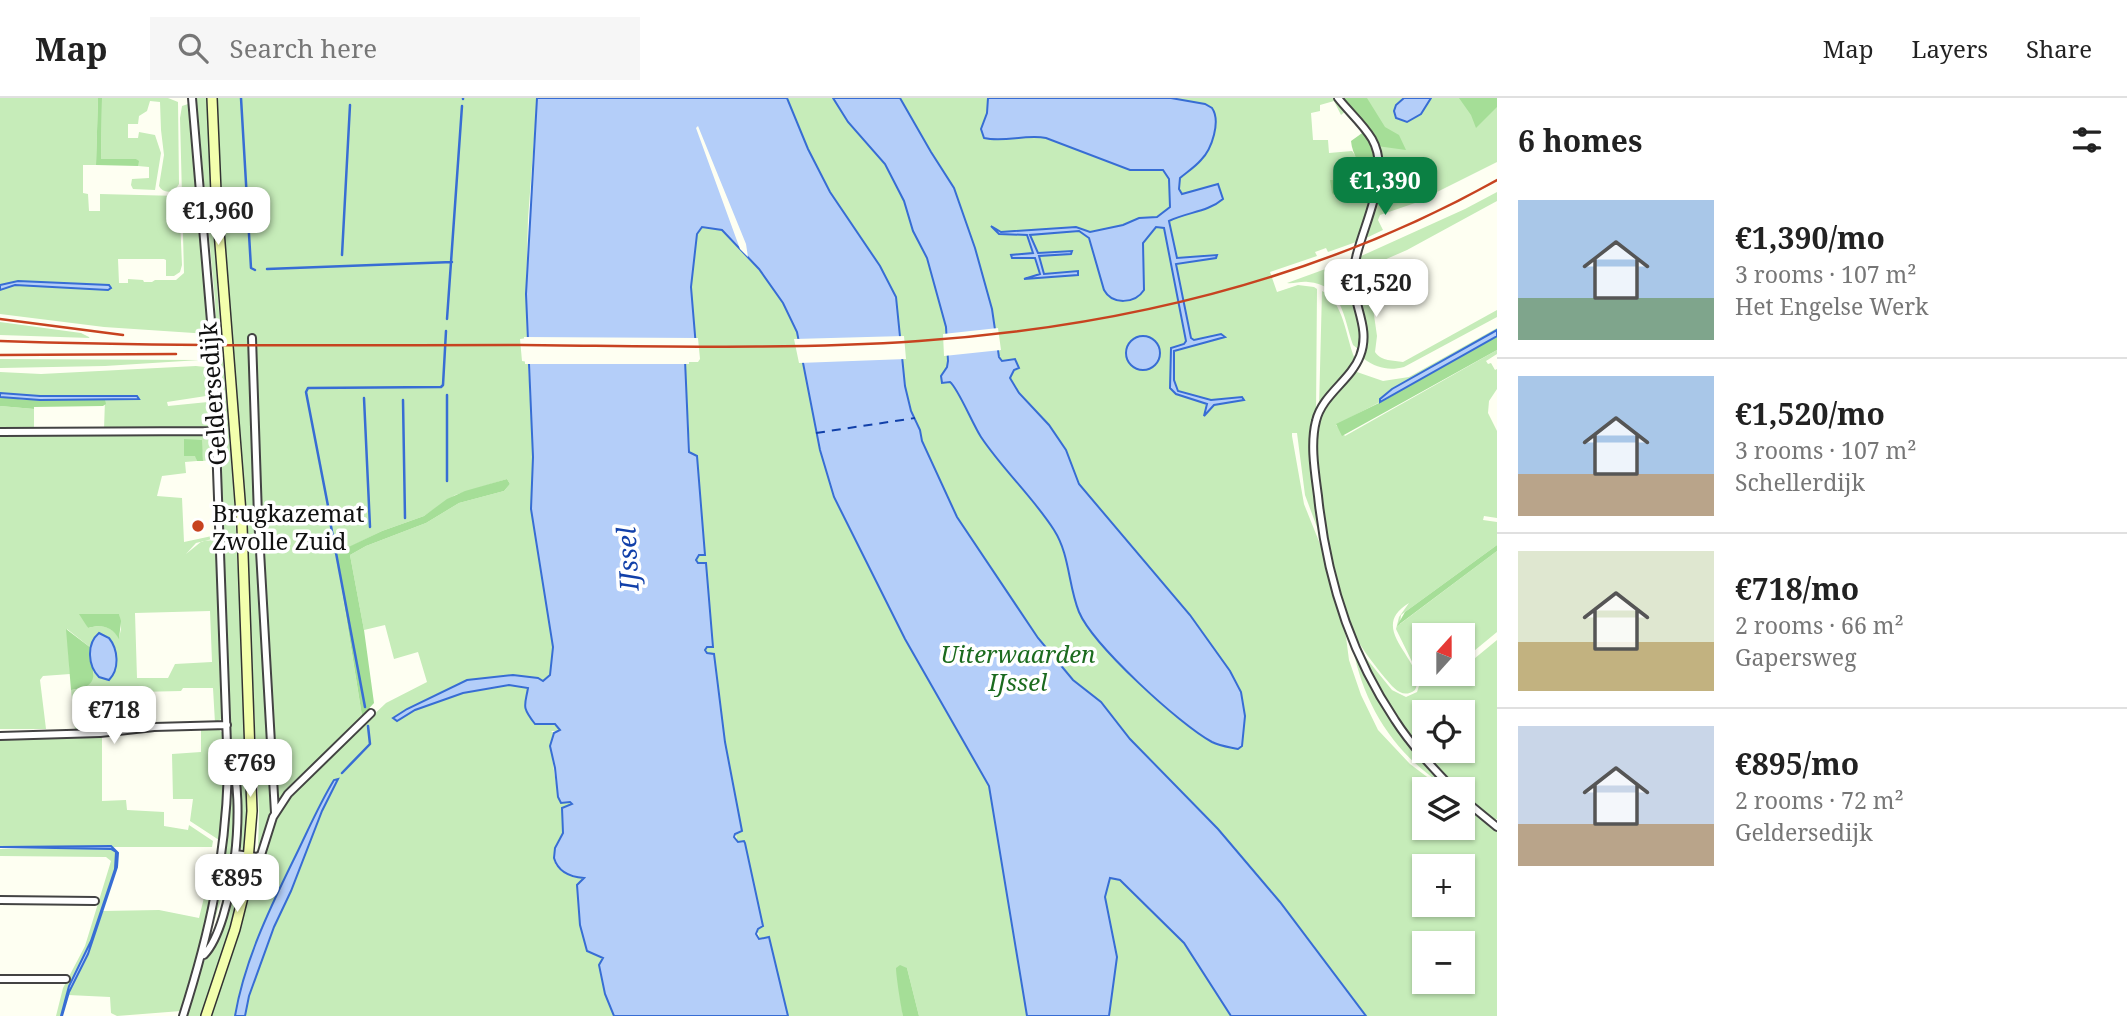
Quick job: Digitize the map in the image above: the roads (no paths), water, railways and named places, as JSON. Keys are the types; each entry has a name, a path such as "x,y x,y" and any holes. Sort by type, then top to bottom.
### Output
{"main road":[{"name":"Geldersedijk","path":"206,1016 235,929 246,885 250,856 251,788 242,526 216,192 212,98"}],"street":[{"name":"Geldersedijk","path":"183,1016 212,916 222,858 227,808 228,751 212,333 192,98"},
{"path":"1338,98 1369,134 1377,155 1378,170 1373,210 1357,258 1353,285 1363,324 1364,344 1356,365 1322,407 1315,422 1315,472 1326,552 1346,622 1368,673 1394,719 1441,777"},
{"name":"Geldersedijk","path":"253,338 258,516 275,813"},
{"name":"Geldersedijk","path":"0,432 216,431"},
{"name":"Geldersedijk","path":"250,856 263,852 275,813 288,794 371,713"},
{"path":"0,736 100,733 153,727 227,724"},
{"name":"Geldersedijk","path":"201,958 211,946 222,915 235,854 237,801 233,762 228,751"},
{"path":"1475,809 1497,827"},
{"path":"235,854 250,856"},
{"path":"0,900 95,901"},
{"path":"0,979 66,979"}],"water":[{"name":"IJssel","path":"537,98 787,98 808,149 830,192 880,266 896,297 905,386 911,411 957,517 1038,638 1073,680 1101,702 1130,739 1218,829 1280,902 1366,1016 1231,1016 1184,943 1120,880 1110,878 1105,897 1117,957 1109,1016 1027,1016 989,786 905,639 834,497 820,450 797,332 783,303 759,269 722,230 702,227 697,234 691,287 697,359 685,360 689,452 697,456 705,555 699,555 696,560 698,563 706,563 713,647 707,647 705,650 714,654 725,742 742,831 734,837 738,842 745,843 763,926 756,934 759,939 769,937 788,1016 614,1016 605,994 599,965 603,958 587,951 580,925 577,885 584,878 566,873 554,858 555,848 563,833 562,808 572,804 561,803 558,797 550,746 554,733 560,730 555,724 535,724 525,706 528,688 509,685 463,693 415,710 397,721 393,718 467,680 513,675 543,681 550,675 553,647 531,509 533,457 526,294"},
{"path":"833,98 900,98 954,188 992,309 999,357 1002,361 1015,359 1019,368 1014,370 1010,378 1019,393 1049,425 1066,450 1079,484 1190,615 1230,671 1241,692 1245,716 1242,746 1238,749 1212,742 1179,719 1138,683 1087,626 1075,602 1063,550 1054,530 981,437 950,382 942,383 941,376 948,361 946,327 927,258 913,231 904,201 885,164 848,122"},
{"path":"988,98 1171,98 1205,104 1212,108 1216,120 1212,142 1201,160 1180,178 1179,189 1182,194 1218,184 1223,199 1211,207 1169,221 1177,258 1217,255 1216,258 1176,264 1191,338 1194,340 1221,334 1225,337 1174,351 1174,380 1178,391 1211,400 1242,397 1244,400 1214,405 1204,416 1207,404 1176,394 1170,388 1171,348 1186,341 1164,228 1156,227 1143,243 1144,290 1135,298 1124,301 1108,295 1104,290 1089,238 1079,231 1030,235 1038,253 1072,251 1071,254 1039,256 1044,274 1078,271 1078,275 1024,279 1040,274 1035,258 1012,258 1011,255 1033,253 1027,235 999,234 991,226 1001,232 1076,227 1090,232 1123,225 1139,218 1157,217 1170,207 1169,179 1163,170 1130,170 1046,138 984,138 981,129 987,113"},
{"path":"1404,98 1431,98 1421,114 1407,122 1396,118 1394,111"},
{"path":"18,281 109,285 111,288 15,285 0,290 0,285"},
{"path":"1497,330 1497,336 1380,402 1392,389"},
{"path":"1143,336 1155,341 1160,353 1155,365 1143,370 1131,365 1126,353 1131,341"},
{"path":"0,393 40,396 137,396 139,399 40,400 0,397"},
{"path":"99,633 109,638 116,653 115,670 109,680 99,677 91,661 90,649"},
{"path":"338,779 274,927 249,996 245,1016 235,1016 244,976 266,917 323,800 334,780"},
{"path":"111,846 118,853 117,867 88,954 69,992 61,1016 69,986 91,941 115,869 116,852 111,849 0,847"}],"waterway":[{"path":"241,98 251,268 255,270"},
{"path":"342,255 350,105"},
{"path":"447,319 462,106"},
{"path":"267,269 452,262"},
{"path":"329,511 306,392 308,388 441,387 446,331"},
{"path":"447,395 447,481"},
{"path":"364,398 370,527"},
{"path":"403,400 405,518"},
{"path":"330,521 365,707"},
{"path":"342,773 370,744 368,726"}],"railway":[{"path":"0,341 195,345 670,347 869,344 994,334 1144,310 1289,271 1430,215 1497,180"},
{"path":"0,319 123,335"},
{"path":"0,355 176,354"}],"place":[{"name":"Brugkazemat Zwolle Zuid","path":"198,526"}],"park label":[{"name":"Uiterwaarden IJssel","path":"1018,667"}]}
